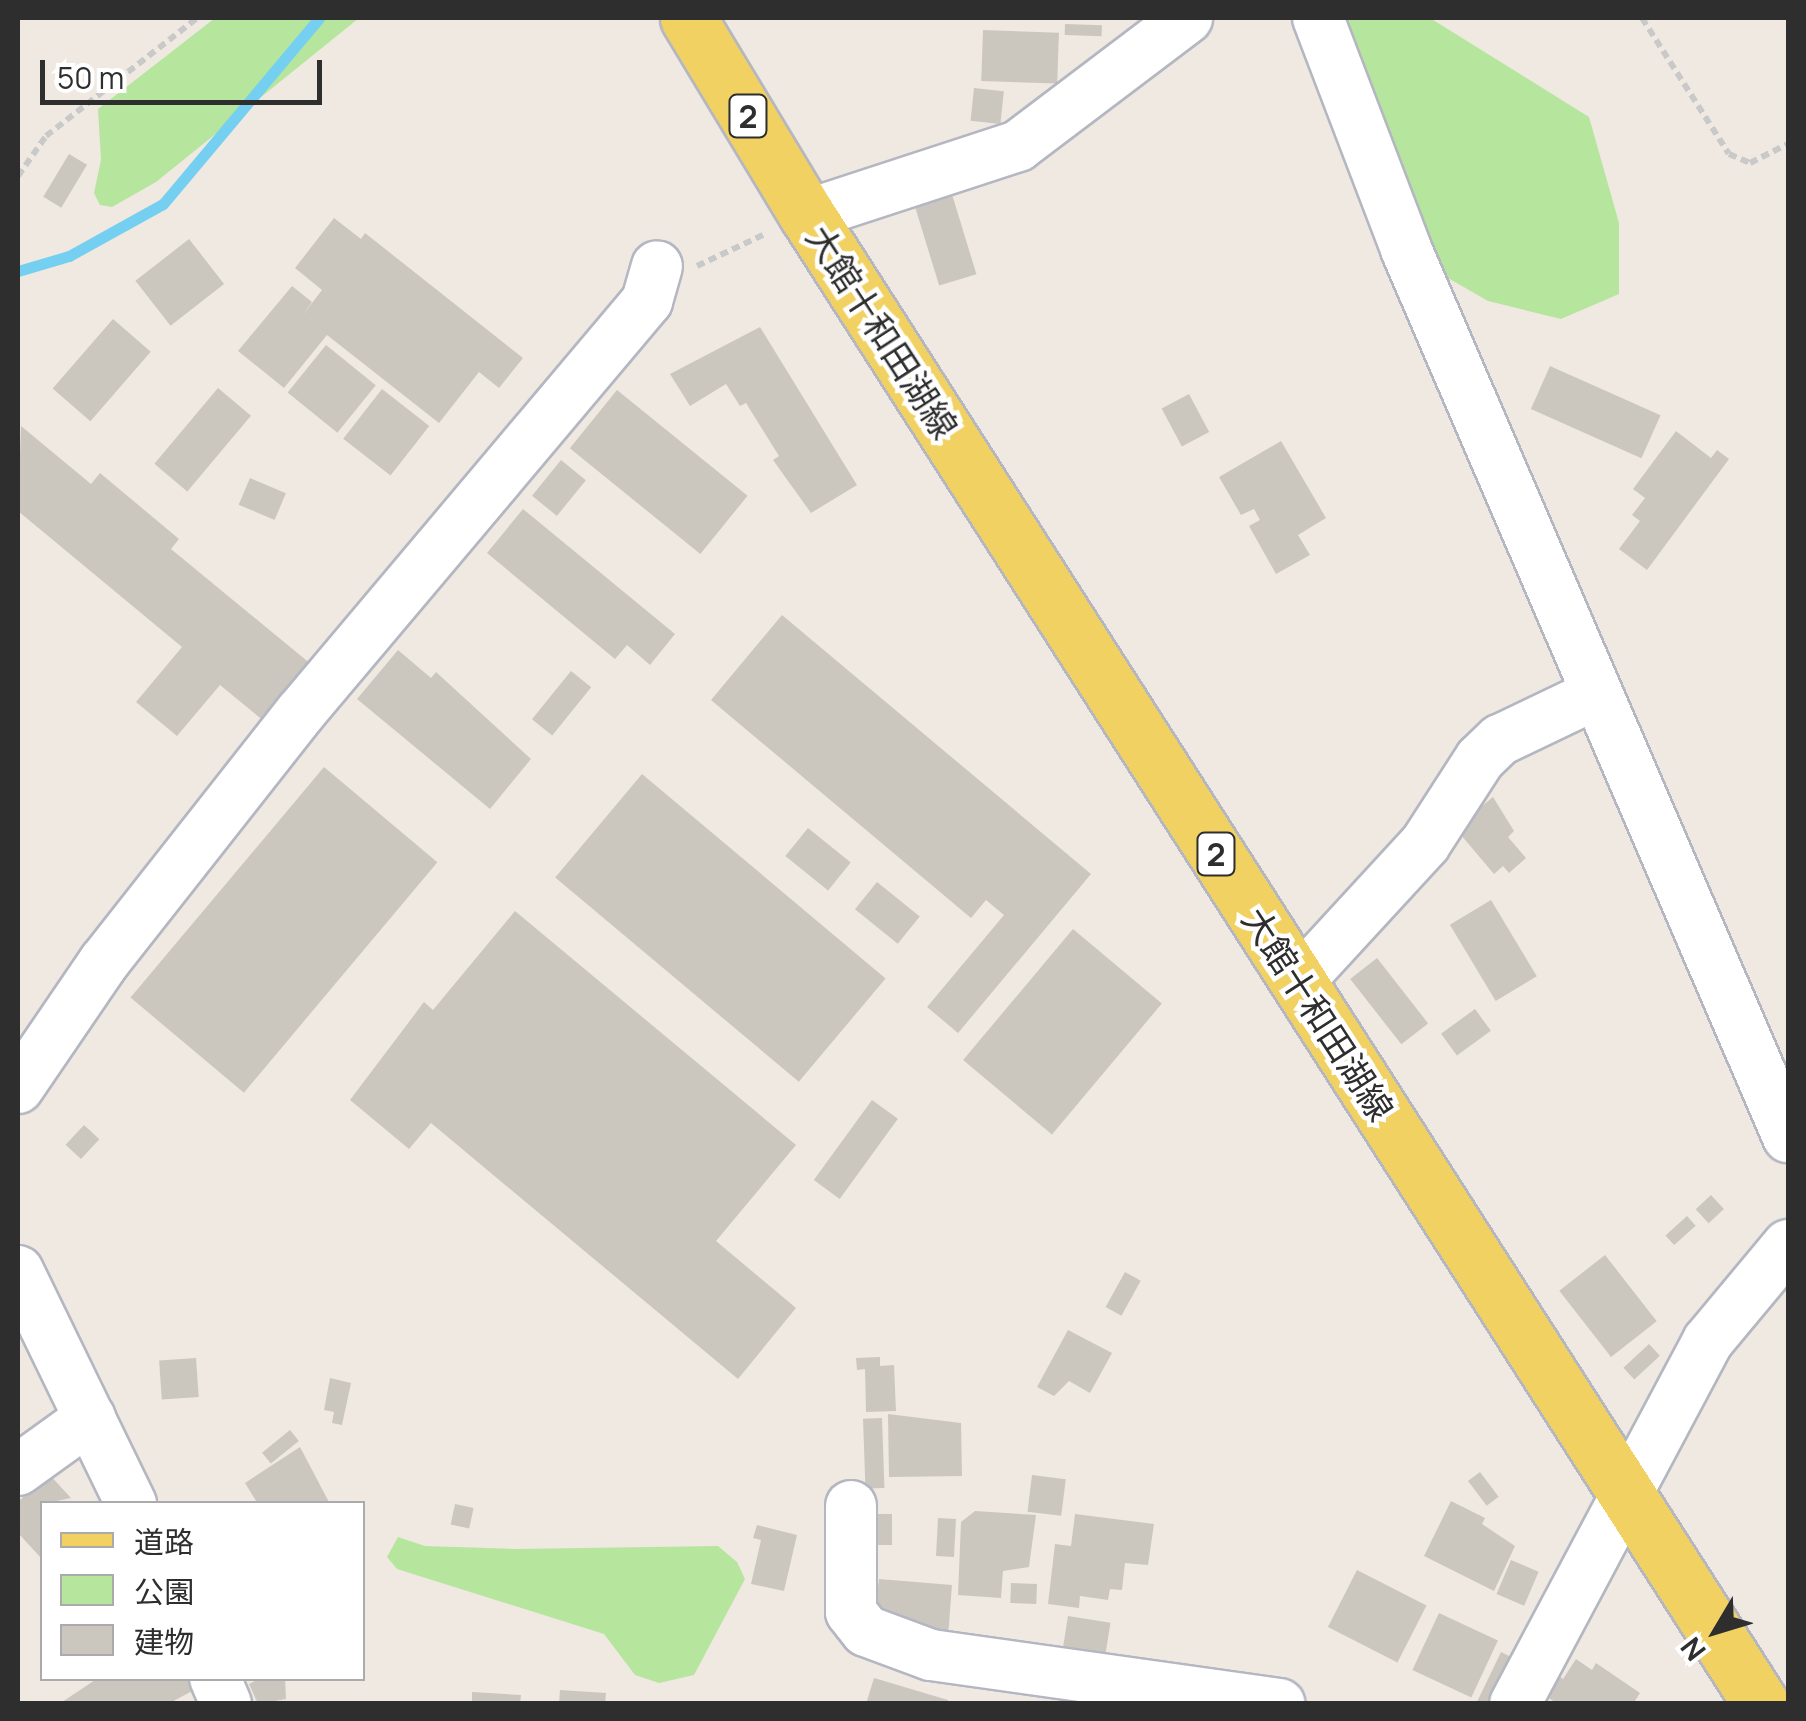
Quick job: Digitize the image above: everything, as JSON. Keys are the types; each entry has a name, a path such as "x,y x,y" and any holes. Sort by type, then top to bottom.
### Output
{"main road":[{"name":"大館十和田湖線","path":"688,18 807,215 1761,1704"}],"street":[{"path":"807,215 1018,146 1187,18"},
{"path":"1318,18 1354,126 1788,1137"},
{"path":"18,1088 141,915 300,714 599,362 654,276"},
{"path":"1298,982 1425,844 1480,759 1500,740 1596,694"},
{"path":"1515,1704 1708,1341 1788,1245"},
{"path":"18,1272 130,1501"},
{"path":"18,1470 90,1418"},
{"path":"850,1506 851,1612 866,1631 931,1654 1083,1689 1280,1704"},
{"path":"215,1681 226,1704"}],"path":[{"path":"18,176 46,136 197,18"},
{"path":"1642,18 1729,154 1750,163 1788,144"},
{"path":"654,276 807,215"}],"green space":[{"path":"215,18 359,18 156,182 112,207 100,205 94,193 101,160 98,109"},
{"path":"1337,18 1430,18 1589,117 1619,223 1619,294 1561,319 1488,301 1434,270"},
{"path":"398,1537 425,1546 515,1549 718,1546 737,1562 745,1579 694,1675 659,1683 635,1675 604,1634 397,1569 387,1557"}],"building":[{"path":"1065,24 1102,25 1102,36 1065,35"},
{"path":"983,30 1059,33 1057,84 981,81"},
{"path":"974,88 1004,91 1000,124 971,121"},
{"path":"69,154 87,165 61,208 43,197"},
{"path":"951,191 976,274 939,286 914,202"},
{"path":"334,218 361,239 365,233 523,358 499,388 479,372 439,423 327,335 284,388 238,351 292,286 312,302 302,316 322,290 295,268"},
{"path":"189,239 224,284 171,326 135,281"},
{"path":"113,319 151,352 90,421 53,388"},
{"path":"760,327 857,485 811,513 773,460 779,456 746,403 740,406 726,384 690,406 670,374"},
{"path":"326,345 376,385 337,433 288,392"},
{"path":"1550,366 1661,415 1641,458 1531,409"},
{"path":"218,388 251,416 187,491 154,464"},
{"path":"382,389 429,426 390,476 343,439"},
{"path":"617,390 748,496 700,554 570,448"},
{"path":"1189,394 1209,432 1182,447 1162,409"},
{"path":"21,426 91,484 100,473 179,539 171,549 312,665 265,722 220,685 177,736 136,702 182,647 18,511"},
{"path":"1676,431 1711,458 1717,450 1729,459 1647,570 1619,549 1640,521 1632,515 1645,498 1633,489"},
{"path":"1281,441 1326,518 1298,535 1310,555 1276,574 1249,526 1260,520 1254,509 1241,515 1219,477"},
{"path":"561,460 586,480 557,516 532,496"},
{"path":"250,478 286,493 275,520 239,505"},
{"path":"523,509 675,634 650,665 627,645 615,659 487,553"},
{"path":"782,615 1091,874 958,1033 927,1007 1004,915 986,900 971,918 711,700"},
{"path":"398,650 431,678 436,672 531,759 490,809 357,699"},
{"path":"571,671 591,687 552,736 532,719"},
{"path":"324,767 437,862 244,1093 131,998"},
{"path":"642,774 886,978 799,1082 555,877"},
{"path":"1493,797 1514,831 1508,837 1526,858 1509,873 1503,866 1494,874 1455,828"},
{"path":"808,828 851,863 828,891 785,856"},
{"path":"877,882 920,917 898,944 855,909"},
{"path":"1491,900 1537,976 1496,1001 1450,925"},
{"path":"515,911 796,1145 716,1241 796,1308 738,1379 431,1123 409,1149 350,1100 424,1002 433,1010"},
{"path":"1073,929 1162,1004 1052,1135 963,1060"},
{"path":"1377,958 1428,1023 1401,1044 1350,979"},
{"path":"1475,1009 1491,1031 1457,1056 1441,1034"},
{"path":"872,1100 898,1119 840,1199 814,1180"},
{"path":"84,1125 99,1139 81,1159 66,1145"},
{"path":"1711,1195 1724,1209 1709,1223 1696,1209"},
{"path":"1687,1216 1696,1226 1674,1245 1665,1235"},
{"path":"1605,1255 1657,1321 1611,1357 1559,1291"},
{"path":"1125,1272 1141,1281 1121,1316 1106,1307"},
{"path":"1068,1330 1112,1353 1090,1393 1069,1381 1054,1396 1037,1387"},
{"path":"1649,1344 1660,1356 1634,1380 1623,1368"},
{"path":"880,1357 880,1366 894,1365 896,1411 866,1412 865,1369 857,1370 856,1358"},
{"path":"196,1358 199,1397 162,1399 159,1361"},
{"path":"330,1378 351,1383 342,1425 332,1423 334,1412 324,1410"},
{"path":"888,1414 961,1423 962,1476 889,1477"},
{"path":"882,1418 884,1488 865,1489 863,1419"},
{"path":"290,1430 299,1441 271,1464 262,1453"},
{"path":"300,1447 328,1501 256,1501 245,1483"},
{"path":"1480,1472 1499,1497 1487,1506 1468,1481"},
{"path":"48,1473 71,1498 40,1501 40,1557 18,1533 18,1502"},
{"path":"1032,1475 1066,1479 1061,1516 1027,1512"},
{"path":"1451,1501 1485,1518 1482,1524 1515,1546 1494,1591 1424,1556"},
{"path":"455,1504 474,1508 469,1528 451,1525"},
{"path":"975,1511 1036,1515 1029,1567 1003,1571 1001,1598 958,1595 961,1522"},
{"path":"876,1514 892,1514 892,1545 876,1545"},
{"path":"1075,1514 1154,1524 1148,1565 1125,1563 1122,1590 1110,1589 1108,1600 1080,1596 1079,1608 1048,1604 1055,1544 1071,1546"},
{"path":"938,1518 956,1519 954,1557 936,1556"},
{"path":"757,1525 797,1535 784,1591 751,1584 761,1540 753,1538"},
{"path":"1511,1560 1539,1572 1524,1606 1497,1594"},
{"path":"1357,1570 1426,1605 1397,1662 1328,1627"},
{"path":"879,1579 952,1585 948,1637 872,1618 867,1587 878,1587"},
{"path":"1011,1583 1037,1584 1036,1604 1010,1603"},
{"path":"1439,1613 1498,1640 1471,1698 1412,1670"},
{"path":"1068,1616 1110,1623 1105,1658 1062,1652"},
{"path":"1501,1652 1519,1661 1498,1704 1476,1704"},
{"path":"1576,1659 1592,1670 1596,1663 1640,1693 1633,1704 1558,1704 1547,1697 1553,1688 1548,1685 1556,1674 1563,1679"},
{"path":"874,1678 948,1700 947,1704 866,1704"},
{"path":"94,1681 190,1681 194,1690 168,1704 59,1704"},
{"path":"285,1681 286,1699 258,1704 249,1684"},
{"path":"560,1690 606,1693 605,1704 559,1704"},
{"path":"472,1692 521,1695 520,1704 472,1704"}],"waterway":[{"path":"18,271 69,256 163,204 319,18"}]}
